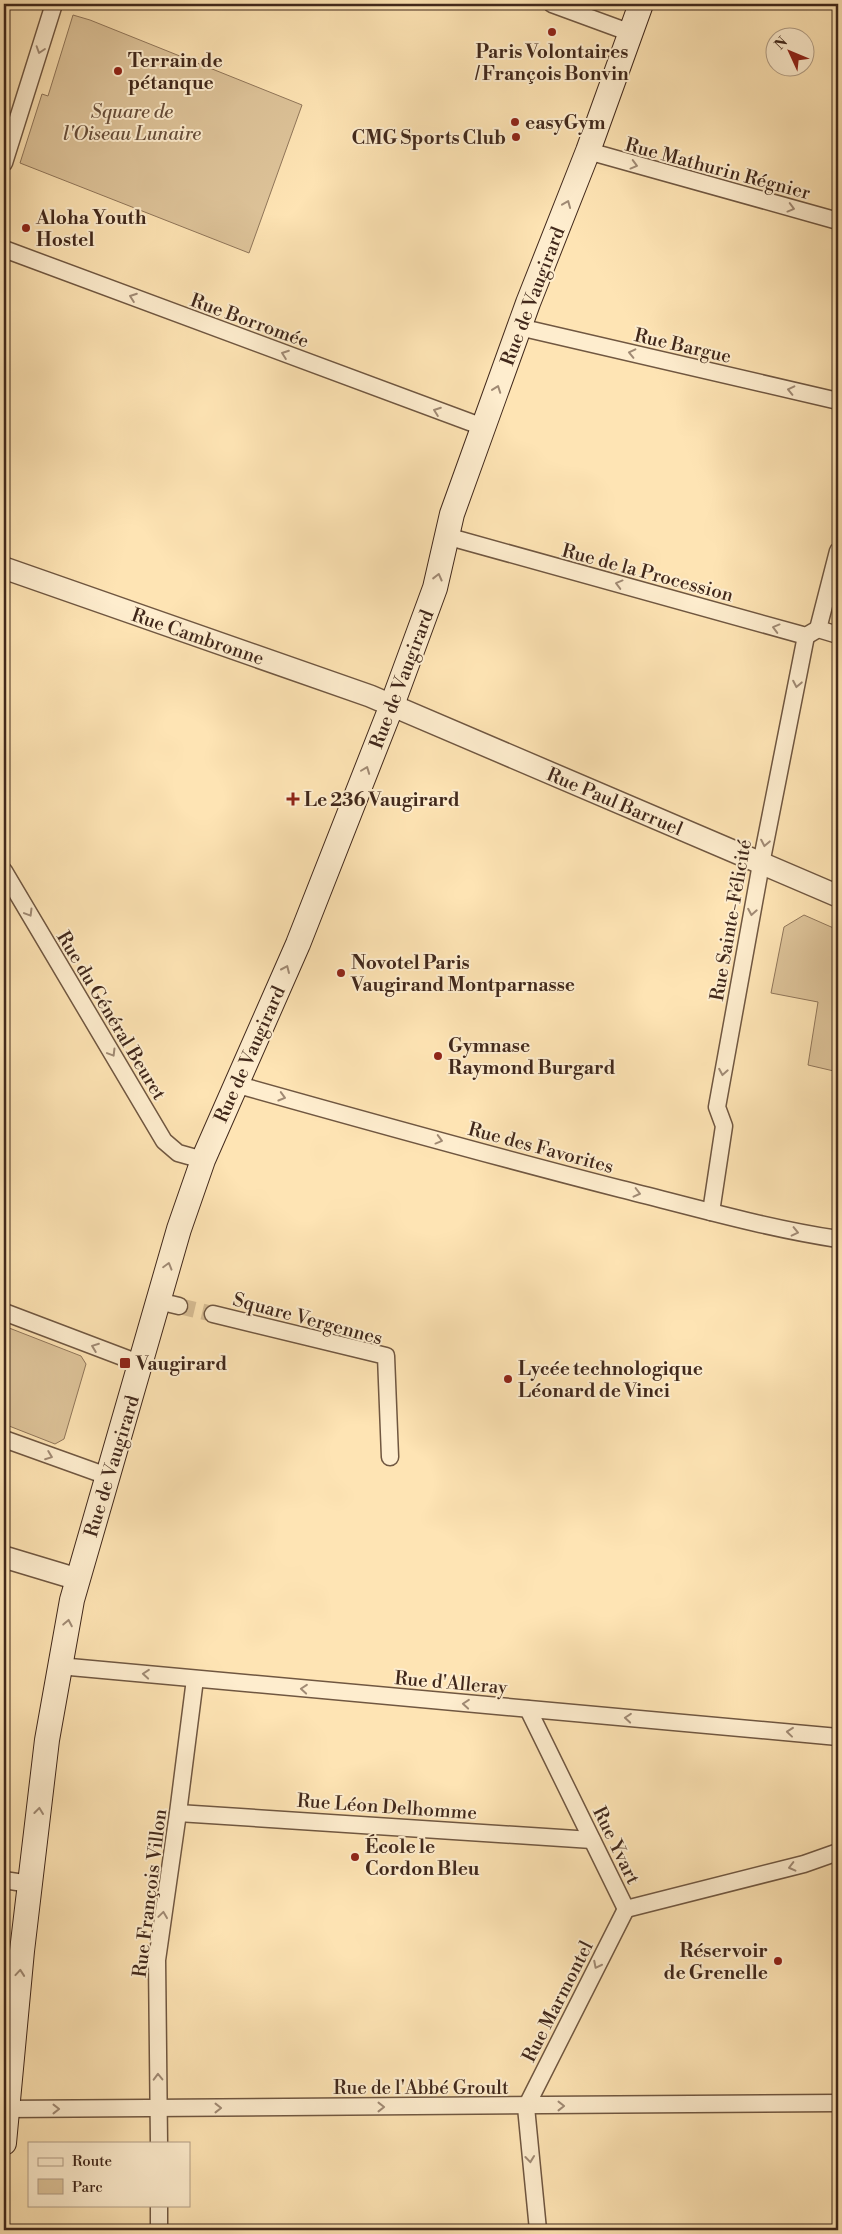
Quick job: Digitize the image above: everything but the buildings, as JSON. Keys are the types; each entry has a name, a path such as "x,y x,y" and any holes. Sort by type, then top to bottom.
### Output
{"main road":[{"name":"Rue de Vaugirard","path":"4,2143 5,2109 30,1884 47,1740 59,1666 77,1579 141,1364 169,1303 187,1203 235,1084 298,944 392,705 435,588 446,536 483,427 519,327 588,151 641,4"}],"street":[{"path":"4,163 54,4"},
{"path":"552,4 631,33"},
{"name":"Rue Mathurin Régnier","path":"588,151 838,221"},
{"name":"Rue Borromée","path":"4,249 483,427"},
{"name":"Rue Bargue","path":"519,327 838,401"},
{"name":"Rue de la Procession","path":"446,536 812,632 838,635"},
{"name":"Rue Sainte-Félicité","path":"711,1212 724,1126 717,1107 761,864 812,632 838,551"},
{"name":"Rue Cambronne","path":"4,568 355,690 392,705"},
{"name":"Rue Paul Barruel","path":"392,705 838,896"},
{"name":"Rue du Général Beuret","path":"4,872 164,1141 178,1152 203,1160"},
{"name":"Rue des Favorites","path":"235,1084 711,1212 807,1234 838,1239"},
{"path":"4,1312 141,1364"},
{"name":"Square Vergennes","path":"213,1314 386,1356 390,1457"},
{"path":"4,1439 108,1476"},
{"path":"4,1557 77,1579"},
{"name":"Rue d'Alleray","path":"59,1666 838,1737"},
{"name":"Rue François Villon","path":"159,2142 156,1960 178,1813 195,1679"},
{"name":"Rue Yvart","path":"528,1710 626,1909 804,1864 838,1852"},
{"name":"Rue Léon Delhomme","path":"178,1813 592,1840"},
{"path":"4,1880 30,1884"},
{"name":"Rue Marmontel","path":"526,2107 626,1909"},
{"name":"Rue de l'Abbé Groult","path":"5,2109 838,2104"},
{"path":"526,2107 538,2230"},
{"path":"159,2206 159,2230"}],"green space":[{"name":"Square de l'Oiseau Lunaire","path":"73,15 90,20 302,105 249,253 20,163 42,94 48,96"},
{"path":"804,915 838,930 838,1072 808,1065 818,1002 771,993 784,927"},
{"path":"4,1326 81,1356 86,1364 64,1439 55,1444 4,1424"}],"tunnel":[{"path":"179,1306 213,1314"}],"place":[{"name":"Paris Volontaires / François Bonvin","path":"552,32"},
{"name":"Terrain de pétanque","path":"118,71"},
{"name":"easyGym","path":"515,122"},
{"name":"CMG Sports Club","path":"516,137"},
{"name":"Aloha Youth Hostel","path":"26,228"},
{"name":"Le 236 Vaugirard","path":"293,799"},
{"name":"Novotel Paris Vaugirand Montparnasse","path":"341,973"},
{"name":"Gymnase Raymond Burgard","path":"438,1056"},
{"name":"Vaugirard","path":"125,1363"},
{"name":"Lycée technologique Léonard de Vinci","path":"508,1379"},
{"name":"École le Cordon Bleu","path":"355,1857"},
{"name":"Réservoir de Grenelle","path":"778,1961"}]}
